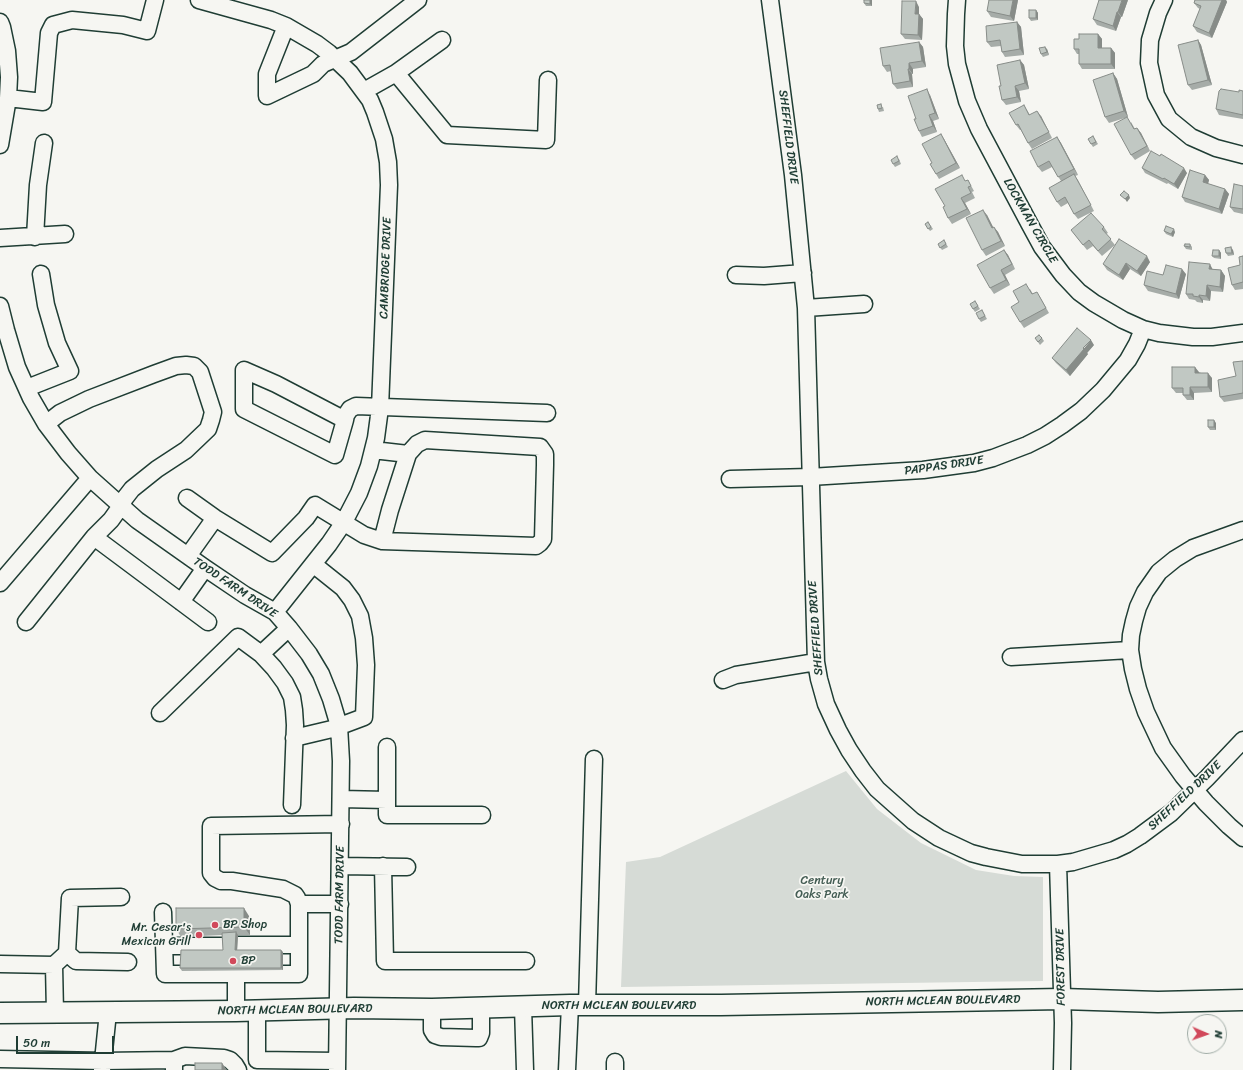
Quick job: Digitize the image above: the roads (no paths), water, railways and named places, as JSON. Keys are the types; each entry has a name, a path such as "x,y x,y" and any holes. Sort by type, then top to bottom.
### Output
{"main road":[{"name":"NORTH MCLEAN BOULEVARD","path":"0,1013 432,1009 578,1005 745,1005 1062,999 1158,1002 1241,1000"}],"street":[{"path":"8,98 43,102 49,33 53,25 72,20 123,25 147,31 155,0"},
{"name":"CAMBRIDGE DRIVE","path":"199,0 271,20 286,26 317,44 335,59 350,73 364,92 375,112 384,139 388,162 389,185 380,408 373,450 359,493 344,522 329,544 275,612"},
{"path":"286,26 267,74 267,96 312,74 323,64 351,52 418,0"},
{"name":"SHEFFIELD DRIVE","path":"770,0 793,175 806,308 816,662 826,704 849,750 877,789 913,821 939,838 971,853 1005,861 1022,864 1058,864 1100,854 1127,844 1158,824 1243,740"},
{"name":"LOCKMAN CIRCLE","path":"957,0 955,46 957,64 967,101 979,129 1042,247 1062,275 1079,292 1110,313 1143,329 1159,333 1193,337 1212,337 1243,333"},
{"path":"1164,0 1158,13 1150,40 1149,63 1156,95 1169,119 1190,137 1216,148 1243,155"},
{"path":"0,22 7,51 5,77 8,98 0,145"},
{"path":"364,92 396,73 442,40"},
{"path":"396,73 447,136 546,140 548,80"},
{"path":"34,237 38,185 44,143"},
{"path":"0,238 65,234"},
{"path":"27,388 70,370 57,343 46,305 41,274"},
{"path":"736,275 764,276 803,274"},
{"path":"806,308 864,304"},
{"name":"TODD FARM DRIVE","path":"0,306 17,367 31,398 46,424 68,453 90,478 137,520 245,595 275,612 309,654 321,674 331,699 339,726 341,760 341,866 337,1066"},
{"name":"PAPPAS DRIVE","path":"730,479 810,477 923,470 957,466 993,458 1027,445 1045,436 1081,411 1102,390 1128,360 1143,329"},
{"path":"26,622 94,537 111,520 132,489 157,469 186,450 208,429 212,420 213,412 200,372 194,366 186,365 176,366 89,398 60,413 46,424"},
{"path":"344,420 276,384 244,370 244,409 335,455 346,415 350,409 356,406 547,413"},
{"path":"187,498 215,518 272,553 306,518 315,505 364,535 382,541 536,546 543,539 546,465 545,454 540,447 425,440 417,444 408,454 390,510 382,541"},
{"path":"373,450 408,454"},
{"path":"0,583 90,478"},
{"path":"188,556 215,518"},
{"path":"1243,530 1193,548 1175,559 1159,572 1145,592 1138,606 1131,635 1130,650 1138,689 1154,731 1163,748 1194,790 1212,810 1243,838"},
{"path":"94,537 208,622"},
{"path":"294,738 339,726 364,717 366,665 364,638 360,616 352,600 343,588 313,564"},
{"path":"181,602 205,568"},
{"path":"261,654 289,628"},
{"path":"160,713 238,637 261,654 274,668 285,683 292,697 294,710 292,805"},
{"path":"1011,658 1130,650"},
{"path":"723,680 736,675 816,662"},
{"path":"387,747 387,815 482,815"},
{"path":"567,1070 578,1005 594,759"},
{"path":"341,799 387,800"},
{"path":"163,912 165,974 299,974 299,904 295,894 283,889 232,881 221,881 215,878 211,873 211,826 341,824"},
{"name":"FOREST DRIVE","path":"1058,864 1063,1030 1062,1070"},
{"path":"341,866 407,867"},
{"path":"383,866 385,961 526,961"},
{"path":"0,964 54,965 67,952 70,898 121,897"},
{"path":"299,904 340,904"},
{"path":"164,946 299,945"},
{"path":"67,952 76,961 128,962"},
{"path":"54,965 55,1013"},
{"path":"236,974 236,1011"},
{"path":"523,1007 525,1070"},
{"path":"432,1009 432,1030 435,1035 441,1037 479,1038 481,1033 481,1008"},
{"path":"256,1011 257,1060"},
{"path":"102,1065 108,1012"},
{"path":"10,1062 102,1065 174,1065 185,1056 224,1058 230,1060 237,1067 248,1061 257,1060 337,1066"}],"place":[{"name":"BP Shop","path":"215,925"},
{"name":"Mr. Cesar's Mexican Grill","path":"199,935"},
{"name":"BP","path":"233,961"}],"park label":[{"name":"Century Oaks Park","path":"822,888"}]}
